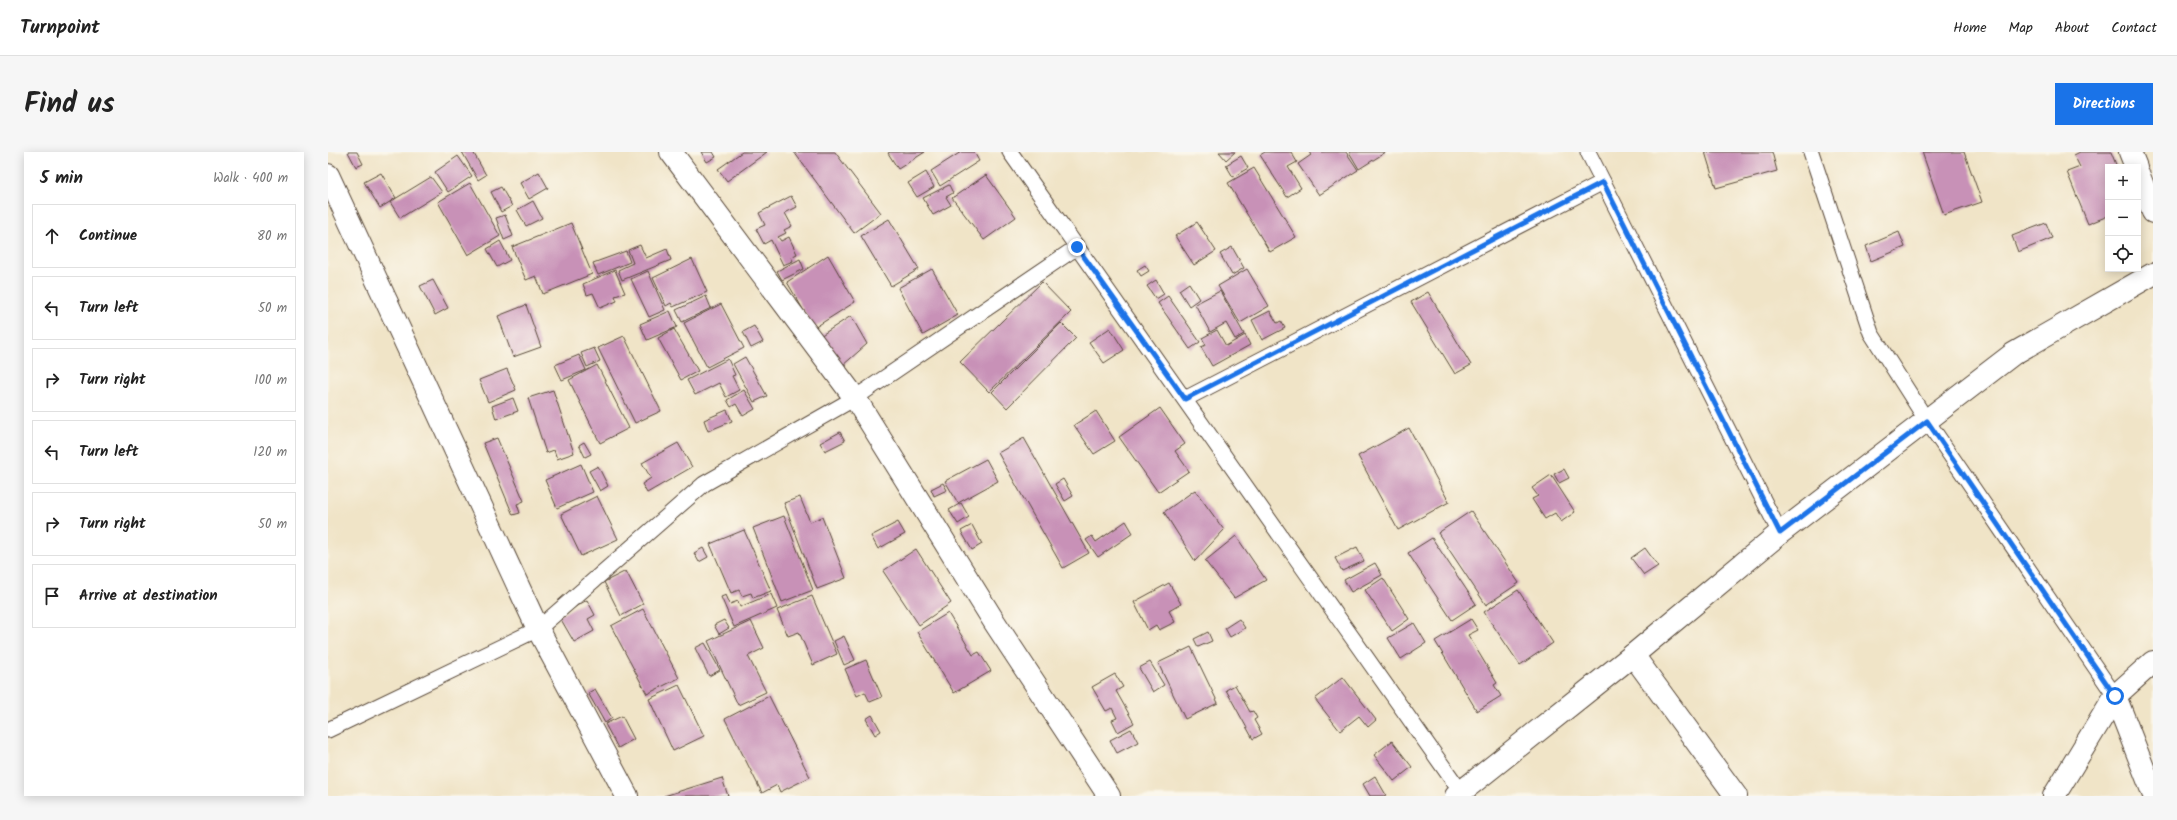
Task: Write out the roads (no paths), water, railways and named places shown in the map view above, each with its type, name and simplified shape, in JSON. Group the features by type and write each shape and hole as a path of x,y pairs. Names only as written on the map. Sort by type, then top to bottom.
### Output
{"street":[{"path":"671,152 855,398 995,623 1109,796"},
{"path":"2130,152 2135,164"},
{"path":"328,175 538,629 627,796"},
{"path":"2141,180 2153,212"},
{"path":"1458,794 1633,655 1780,533 2013,354 2153,274"},
{"path":"1633,655 1736,796"},
{"path":"2054,796 2115,696 2153,662"},
{"path":"2115,696 2153,793"}],"lane":[{"path":"1010,152 1185,399 1458,794"},
{"path":"1588,152 1780,533"},
{"path":"1811,152 1871,334 1927,421 2115,696"},
{"path":"1185,399 1603,182"},
{"path":"328,730 538,629 704,484 855,398 1077,247"}]}
